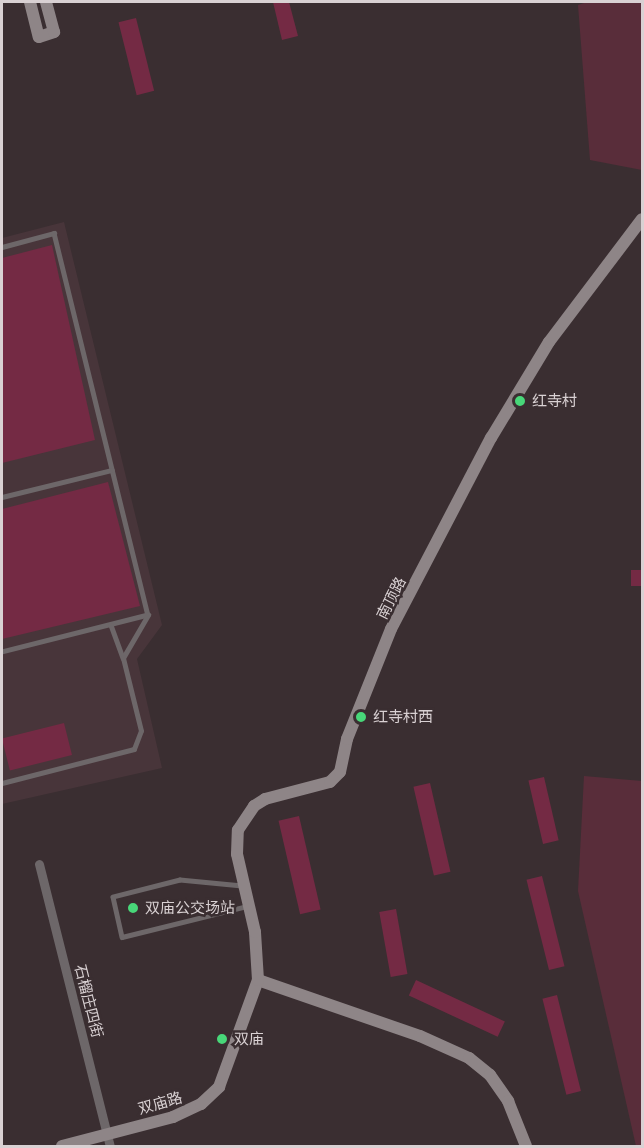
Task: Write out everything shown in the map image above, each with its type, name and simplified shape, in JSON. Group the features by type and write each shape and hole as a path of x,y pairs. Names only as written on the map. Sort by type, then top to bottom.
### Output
{"street":[{"path":"30,2 39,37 54,33 46,2"},
{"name":"南顶路","path":"258,980 256,941 236,840 244,818 265,799 330,782 340,772 347,739 391,629 491,438 554,335 642,219"},
{"name":"石榴庄四街","path":"39,864 110,1146"},
{"path":"258,980 420,1036 469,1058 490,1075 508,1101 526,1146"},
{"name":"双庙路","path":"62,1146 173,1117 208,1099 225,1073 258,980"}],"lane":[{"path":"2,246 54,233 148,615 123,658"},
{"path":"2,497 112,470"},
{"path":"2,652 148,615"},
{"path":"2,783 134,749 141,731 123,658 111,625"},
{"path":"245,886 180,880 113,897 122,937 249,905"}],"shaded area":[{"path":"587,2 642,2 642,170 590,160 578,5"},
{"path":"64,222 162,625 137,659 162,768 2,804 2,238"},
{"path":"584,776 642,781 642,1146 636,1146 578,891"}],"building":[{"path":"273,2 289,2 298,36 282,40"},
{"path":"136,18 154,91 137,95 119,22"},
{"path":"52,245 95,440 2,463 2,258"},
{"path":"108,482 140,606 2,639 2,509"},
{"path":"631,570 642,570 642,586 631,586"},
{"path":"64,723 72,755 10,771 2,738"},
{"path":"544,777 559,840 543,844 528,781"},
{"path":"430,783 450,872 434,875 413,787"},
{"path":"299,816 321,910 300,914 279,821"},
{"path":"542,876 564,966 549,970 526,880"},
{"path":"396,909 407,974 391,977 379,912"},
{"path":"416,980 505,1021 498,1037 409,995"},
{"path":"557,995 581,1091 566,1095 542,999"}],"place":[{"name":"红寺村","path":"520,401"},
{"name":"红寺村西","path":"361,717"},
{"name":"双庙公交场站","path":"133,908"},
{"name":"双庙","path":"222,1039"}]}
